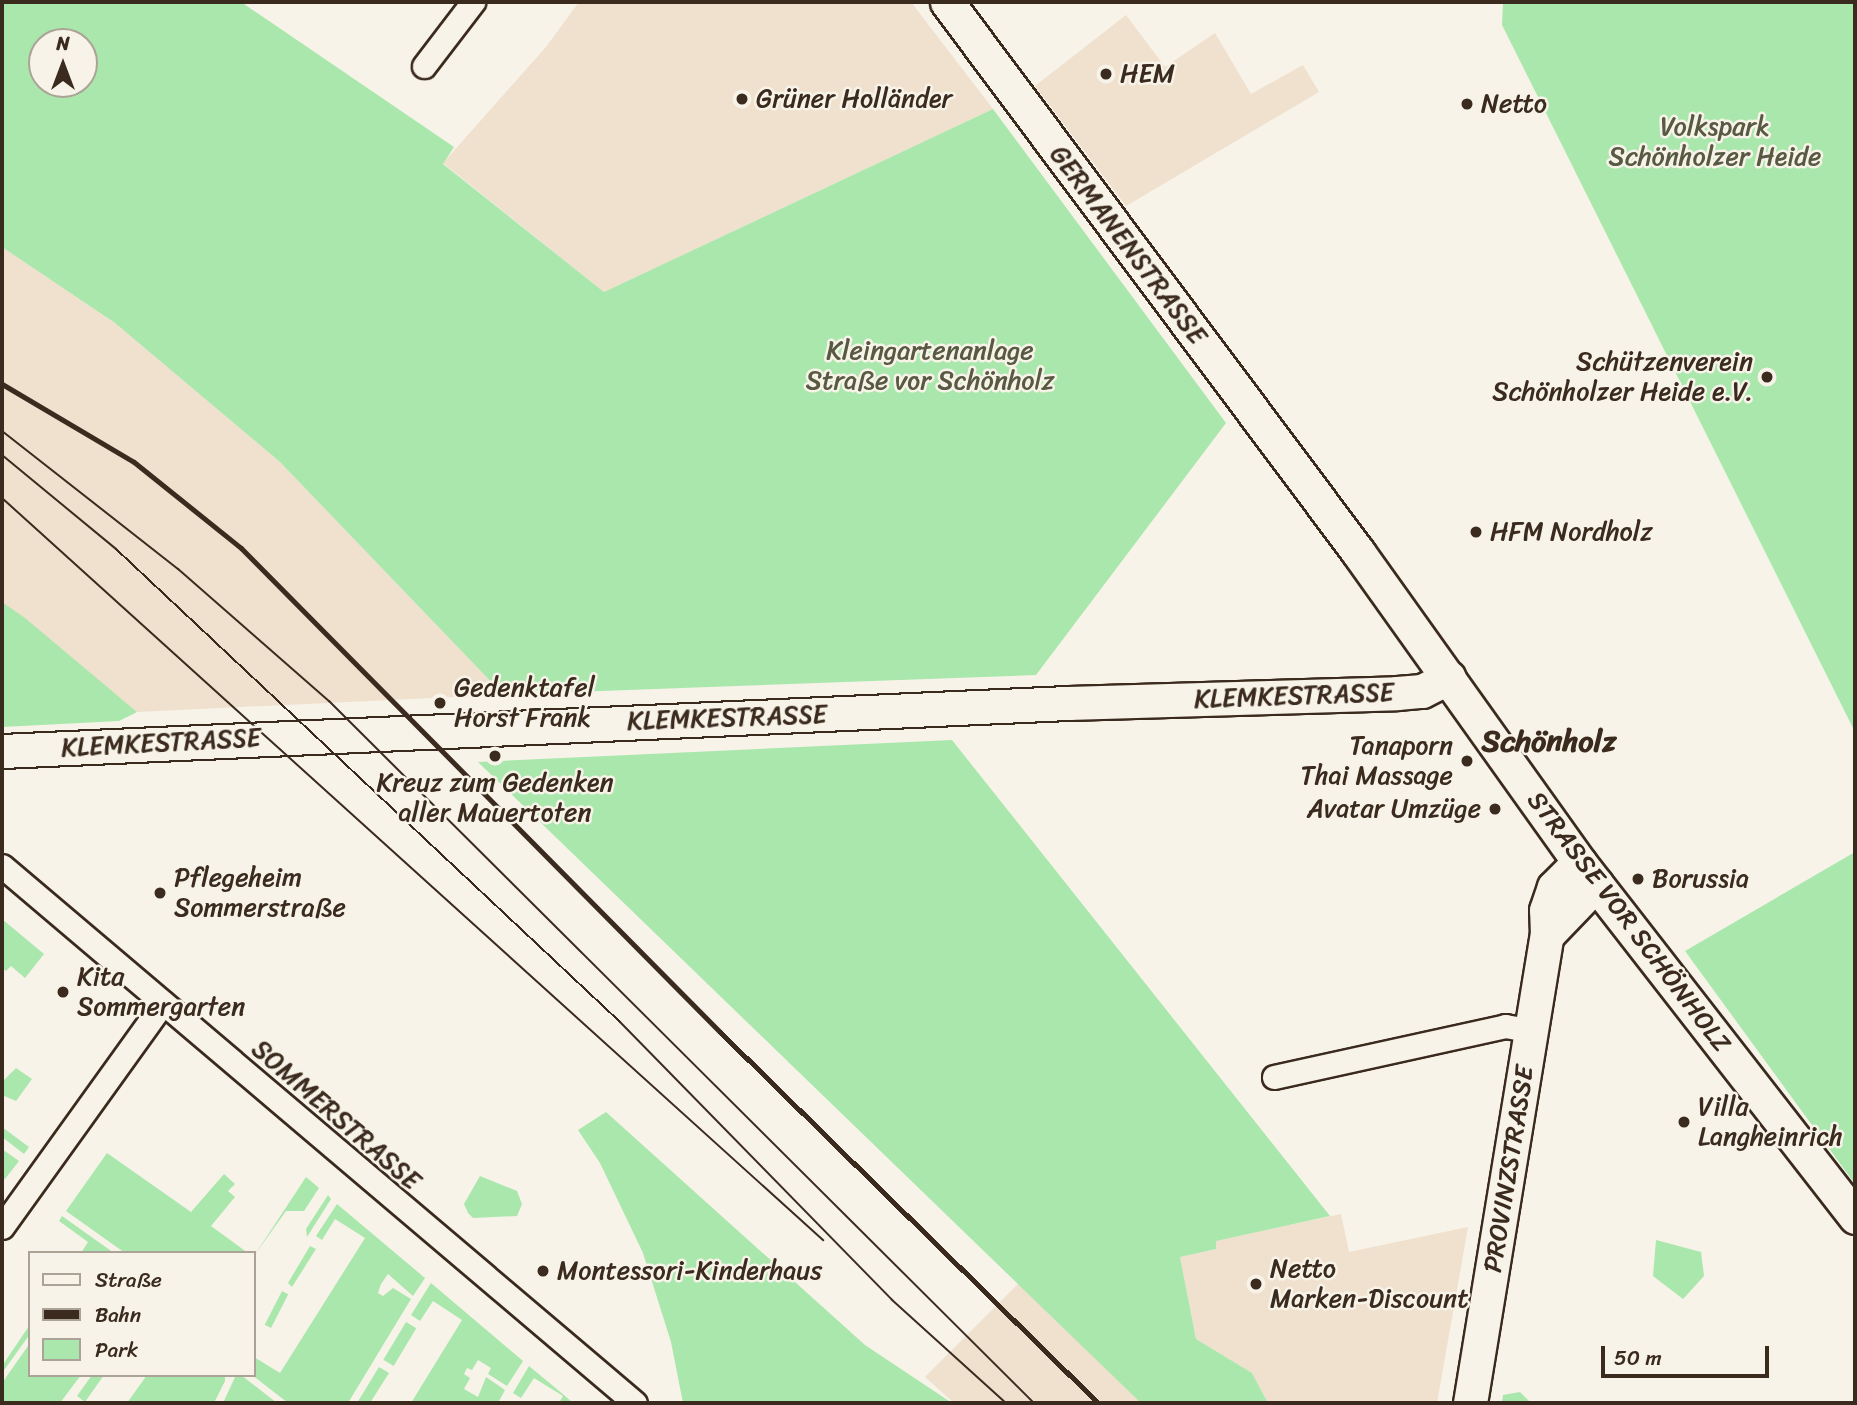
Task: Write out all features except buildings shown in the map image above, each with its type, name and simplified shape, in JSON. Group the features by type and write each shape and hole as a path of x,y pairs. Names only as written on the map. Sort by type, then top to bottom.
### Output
{"main road":[{"name":"GERMANENSTRASSE","path":"947,2 1310,488"},
{"name":"STRASSE VOR SCHÖNHOLZ","path":"1310,488 1588,873 1855,1217"},
{"name":"KLEMKESTRASSE","path":"2,751 1055,704 1397,693 1422,691 1449,677"},
{"name":"PROVINZSTRASSE","path":"1470,1403 1547,935 1546,910 1554,887 1588,873"}],"street":[{"path":"424,66 473,2"},
{"name":"SOMMERSTRASSE","path":"2,866 635,1403"},
{"path":"2,1227 163,1003"},
{"path":"1273,1077 1505,1026 1532,1031"}],"shaded area":[{"path":"579,2 911,2 993,109 604,292 443,163 546,47"},
{"path":"1126,15 1165,67 1215,33 1251,94 1303,65 1319,92 1126,206 1035,86"},
{"path":"2,247 115,323 279,461 498,689 495,695 137,712 2,602"},
{"path":"1341,1214 1349,1252 1468,1227 1437,1403 1268,1403 1252,1373 1196,1339 1180,1257 1216,1249 1215,1241"},
{"path":"1048,1254 1205,1403 954,1403 925,1377"}],"green space":[{"name":"Kleingartenanlage Straße vor Schönholz","path":"2,2 241,2 454,147 443,164 604,292 993,109 1226,423 1036,675 574,692 498,689 279,461 115,323 2,247"},
{"name":"Volkspark Schönholzer Heide","path":"1503,2 1855,2 1855,732 1502,25"},
{"path":"2,602 25,618 137,712 119,721 2,727"},
{"path":"952,740 1330,1216 1216,1241 1216,1249 1180,1257 1196,1339 1252,1373 1268,1403 1141,1403 478,762"},
{"path":"1855,852 1855,1184 1685,951"},
{"path":"2,919 44,954 25,978 11,966 6,971 2,968"},
{"path":"16,1068 32,1079 16,1101 2,1095 2,1082"},
{"path":"606,1112 865,1345 952,1403 683,1403 671,1342 643,1253 600,1163 578,1130"},
{"path":"2,1127 29,1147 24,1154 2,1137"},
{"path":"2,1149 19,1161 5,1179 2,1177"},
{"path":"107,1153 191,1212 224,1174 235,1184 228,1191 235,1197 211,1226 245,1251 122,1251 66,1211"},
{"path":"480,1176 517,1191 522,1204 517,1216 473,1218 468,1213 464,1204"},
{"path":"306,1177 319,1188 304,1211 286,1211 256,1253"},
{"path":"328,1195 331,1199 307,1237 306,1229"},
{"path":"337,1204 425,1278 413,1296 388,1274 381,1284 378,1293 383,1296 393,1288 411,1299 348,1403 288,1403 255,1377 256,1358 280,1373 365,1238 335,1219 322,1240 316,1236"},
{"path":"62,1216 111,1251 82,1251 88,1242 59,1221"},
{"path":"1656,1240 1701,1252 1704,1276 1683,1299 1653,1276"},
{"path":"310,1246 316,1249 292,1287 288,1283"},
{"path":"431,1283 523,1361 507,1386 488,1374 491,1368 478,1360 472,1370 467,1368 464,1374 470,1378 464,1389 478,1397 486,1377 505,1390 498,1403 411,1403 462,1320 433,1301 420,1321 411,1315"},
{"path":"282,1291 288,1294 271,1328 265,1325"},
{"path":"406,1322 416,1328 394,1366 383,1360"},
{"path":"28,1327 28,1337 2,1373 2,1366"},
{"path":"28,1346 28,1377 80,1377 60,1403 2,1403 2,1383"},
{"path":"529,1366 573,1403 559,1403 563,1396 534,1378 521,1398 513,1393"},
{"path":"379,1367 389,1373 370,1403 357,1403"},
{"path":"91,1377 103,1377 85,1402 77,1396"},
{"path":"146,1377 225,1377 214,1403 127,1403"},
{"path":"235,1377 244,1377 277,1403 223,1403"},
{"path":"1520,1392 1531,1403 1502,1403 1503,1395"}],"tram line":[{"path":"2,431 178,569 329,701 1034,1403"},
{"path":"2,455 116,549 620,1022 892,1300 1006,1403"},
{"path":"2,498 823,1240"}],"railway":[{"path":"2,384 134,462 241,548 720,1032 1098,1403"}],"place":[{"name":"HEM","path":"1106,74"},
{"name":"Grüner Holländer","path":"742,99"},
{"name":"Netto","path":"1467,104"},
{"name":"Schützenverein Schönholzer Heide e.V.","path":"1767,377"},
{"name":"HFM Nordholz","path":"1476,532"},
{"name":"Gedenktafel Horst Frank","path":"440,703"},
{"name":"Kreuz zum Gedenken aller Mauertoten","path":"495,756"},
{"name":"Tanaporn Thai Massage","path":"1467,761"},
{"name":"Avatar Umzüge","path":"1495,809"},
{"name":"Borussia","path":"1638,879"},
{"name":"Pflegeheim Sommerstraße","path":"160,893"},
{"name":"Kita Sommergarten","path":"63,992"},
{"name":"Villa Langheinrich","path":"1684,1122"},
{"name":"Montessori-Kinderhaus","path":"543,1271"},
{"name":"Netto Marken-Discount","path":"1256,1284"}],"district":[{"name":"Schönholz","path":"1549,741"}]}
